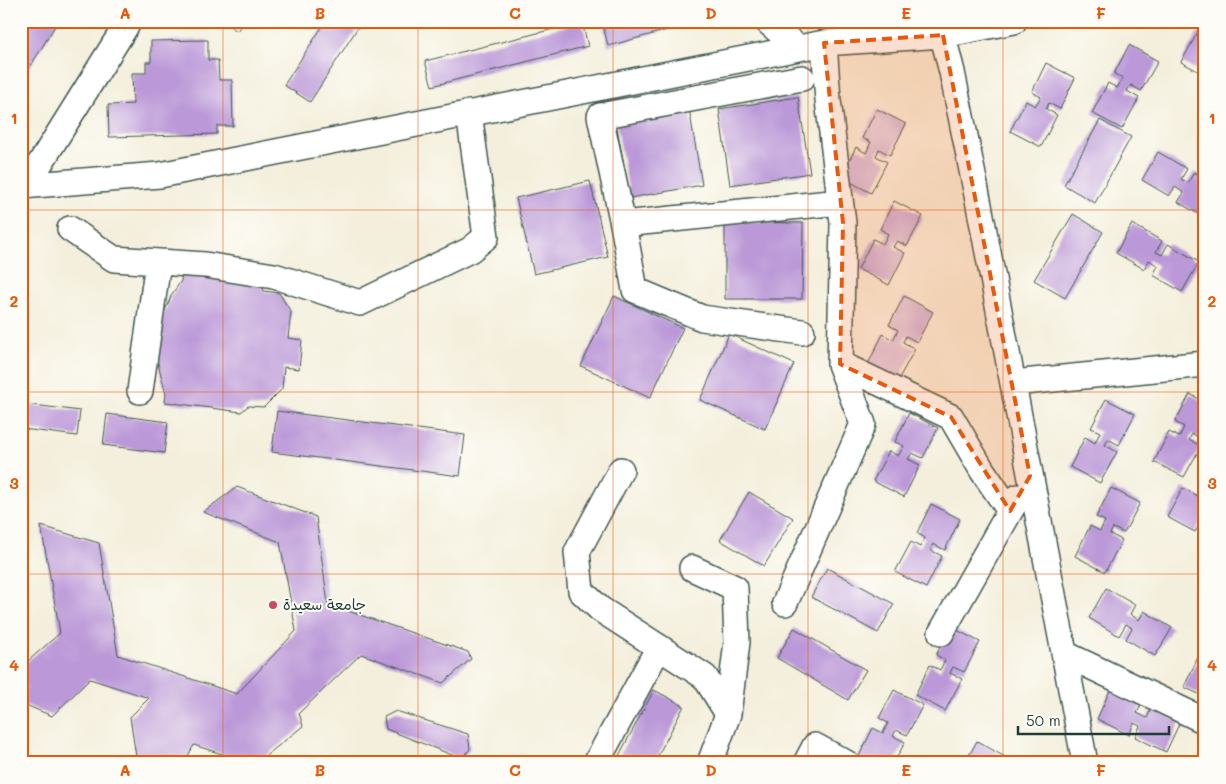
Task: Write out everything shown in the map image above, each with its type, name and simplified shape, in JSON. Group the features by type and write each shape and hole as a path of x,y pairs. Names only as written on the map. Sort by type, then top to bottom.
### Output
{"street":[{"path":"24,186 129,21"},
{"path":"768,21 798,48"},
{"path":"24,186 160,175 824,43 1014,21"},
{"path":"941,28 954,81 1085,763"},
{"path":"785,603 863,424 840,364 843,223 828,100 824,43"},
{"path":"802,78 600,116 624,224 635,290 702,318 802,332"},
{"path":"70,229 114,259 205,265 274,276 360,304 470,250 486,237 469,113"},
{"path":"624,224 840,202"},
{"path":"140,391 158,262"},
{"path":"840,364 951,417 982,470 1010,511"},
{"path":"1013,384 1205,364"},
{"path":"621,470 577,552 581,591 600,609 705,677 728,714"},
{"path":"941,633 1030,476"},
{"path":"692,568 735,588 737,642 728,714 710,763"},
{"path":"596,763 659,647"},
{"path":"1065,654 1205,721"},
{"path":"806,763 815,746 846,763"}],"highlighted area":[{"path":"943,35 1030,476 1010,511 951,417 840,364 843,223 824,43"}],"building":[{"path":"25,21 58,21 27,72 21,68 21,28"},
{"path":"222,21 244,21 237,31"},
{"path":"326,21 362,21 310,102 284,85"},
{"path":"602,21 697,21 697,22 608,46"},
{"path":"582,22 588,46 432,86 425,61"},
{"path":"1198,32 1205,36 1205,75 1181,62"},
{"path":"208,40 208,60 218,60 219,80 232,80 233,126 217,126 217,134 109,137 108,105 133,104 132,73 146,73 146,62 151,62 151,41"},
{"path":"1129,45 1158,61 1141,91 1131,85 1127,91 1139,98 1122,129 1092,113 1108,83 1117,88 1123,78 1114,74"},
{"path":"1046,63 1075,78 1060,109 1049,103 1046,109 1057,115 1041,147 1010,131 1026,101 1035,106 1041,97 1032,92"},
{"path":"798,97 810,173 730,185 719,109"},
{"path":"689,108 702,185 630,198 616,122"},
{"path":"877,109 906,124 890,155 879,149 876,156 887,162 871,193 841,177 856,147 866,153 871,142 862,138"},
{"path":"1100,120 1131,137 1095,203 1064,185"},
{"path":"1158,152 1187,169 1181,179 1188,183 1194,172 1205,178 1205,218 1178,202 1184,193 1175,187 1169,196 1142,180"},
{"path":"590,181 608,257 534,274 516,198"},
{"path":"894,201 923,216 907,246 897,241 893,247 905,253 889,285 858,269 873,239 883,244 888,234 880,229"},
{"path":"1073,214 1103,232 1065,298 1034,280"},
{"path":"725,222 803,223 802,299 725,299"},
{"path":"1132,224 1162,241 1156,252 1162,255 1168,244 1199,262 1182,292 1153,275 1158,266 1149,260 1144,269 1116,253"},
{"path":"182,273 260,281 264,291 279,293 291,312 288,338 302,340 299,369 284,367 282,389 264,407 248,406 241,412 165,402 166,394 156,356 163,315 172,294 181,281"},
{"path":"614,296 683,328 650,398 581,366"},
{"path":"904,296 933,312 917,342 906,336 903,342 915,349 898,380 868,364 883,334 893,340 898,330 889,325"},
{"path":"729,334 794,364 765,429 700,400"},
{"path":"1190,394 1205,402 1205,436 1203,439 1192,434 1189,440 1201,446 1184,477 1154,462 1169,432 1179,437 1184,427 1175,422"},
{"path":"1106,399 1135,414 1119,445 1108,439 1105,445 1117,452 1100,483 1070,467 1085,437 1095,443 1100,432 1091,428"},
{"path":"26,404 80,411 77,436 23,429"},
{"path":"277,411 465,435 460,476 272,452"},
{"path":"909,413 938,428 923,458 912,453 908,459 920,465 904,497 873,481 889,451 898,456 904,446 895,442"},
{"path":"107,414 168,422 164,453 103,445"},
{"path":"237,487 316,517 328,604 468,652 471,659 443,683 361,654 299,713 303,726 257,763 249,763 194,745 184,763 137,763 130,717 149,698 90,679 52,716 21,703 21,667 60,633 41,526 99,543 118,655 237,694 296,631 280,542 203,512"},
{"path":"1111,488 1140,503 1124,533 1113,528 1110,534 1122,540 1105,572 1075,556 1090,526 1100,531 1105,521 1096,517"},
{"path":"1183,488 1205,500 1205,526 1200,524 1195,532 1167,517"},
{"path":"749,492 793,518 764,566 720,540"},
{"path":"931,504 960,519 945,550 933,544 930,550 942,556 926,588 895,572 911,542 920,547 925,538 917,533"},
{"path":"827,568 894,604 878,633 811,597"},
{"path":"1106,588 1135,605 1130,614 1139,620 1144,611 1172,628 1155,656 1126,639 1132,628 1126,624 1119,636 1089,618"},
{"path":"951,627 980,642 964,672 953,667 950,673 962,679 945,711 915,695 930,665 940,670 945,660 936,655"},
{"path":"794,628 866,670 848,700 777,658"},
{"path":"1199,655 1205,658 1205,697 1184,687"},
{"path":"1111,688 1142,703 1137,713 1147,718 1151,709 1180,722 1166,752 1135,737 1140,726 1134,723 1129,735 1097,719"},
{"path":"654,690 684,706 654,763 615,763"},
{"path":"894,690 923,705 907,735 896,730 893,736 905,742 894,763 868,763 858,758 873,728 883,733 888,723 879,718"},
{"path":"396,711 468,734 470,749 462,759 386,729 384,717"},
{"path":"977,741 1005,757 1002,763 965,763"}],"place":[{"name":"جامعة سعيدة","path":"273,605"}]}
